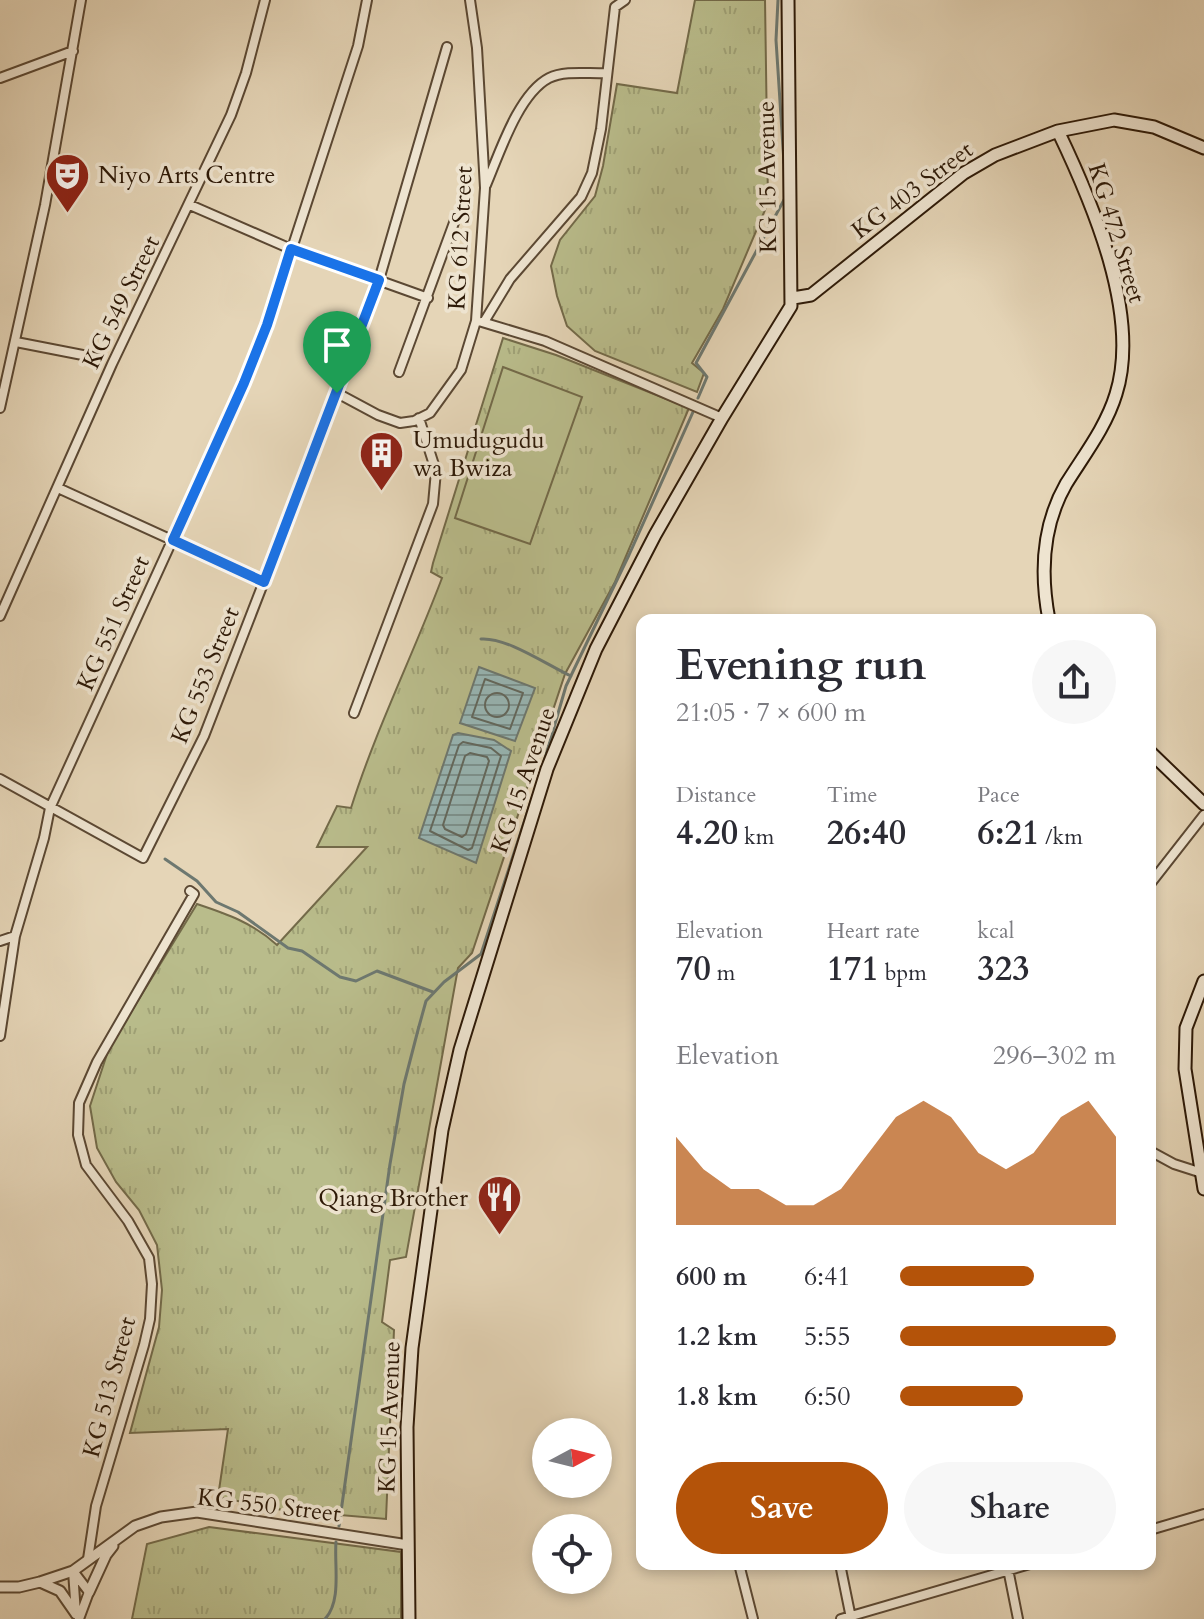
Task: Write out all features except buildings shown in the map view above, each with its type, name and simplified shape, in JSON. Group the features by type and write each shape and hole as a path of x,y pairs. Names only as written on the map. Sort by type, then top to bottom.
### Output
{"main road":[{"name":"KG 15 Avenue","path":"409,1619 407,1427 412,1348 442,1130 460,1050 547,769 579,687 636,572 722,418 782,325 793,298 788,206 788,0"},
{"name":"KG 403 Street","path":"793,298 811,295 979,163 1058,131 1124,120 1154,127 1204,148"},
{"name":"KG 472 Street","path":"1048,614 1044,566 1048,529 1065,487 1111,408 1121,374 1124,343 1109,263 1092,209 1058,131"},
{"path":"1156,758 1204,804"},
{"path":"1204,981 1186,1028 1185,1069 1204,1189"}],"street":[{"path":"0,408 45,205 81,0"},
{"name":"KG 549 Street","path":"0,616 112,364 231,115 246,73 265,0"},
{"name":"KG 551 Street","path":"0,1036 15,936 50,808 244,383 267,325 354,60 367,0"},
{"name":"KG 612 Street","path":"419,418 430,413 461,370 480,322 485,188 482,107 470,0"},
{"path":"625,0 615,7 601,129 587,187 510,279 480,322 558,347 722,418"},
{"name":"KG 553 Street","path":"50,808 143,858 204,736 337,393 348,356 379,280 447,47"},
{"path":"0,78 73,51"},
{"path":"485,188 510,129 536,89 558,75 606,73"},
{"path":"190,205 291,249 428,298"},
{"path":"399,372 455,220"},
{"path":"16,342 98,358"},
{"path":"337,393 400,423 419,418 436,471 433,504 354,713"},
{"path":"58,488 264,582"},
{"path":"0,779 50,808"},
{"path":"1156,876 1204,815"},
{"name":"KG 513 Street","path":"88,1559 96,1506 144,1345 150,1319 152,1284 149,1258 128,1221 86,1165 78,1135 79,1103 97,1062 194,894 190,891"},
{"path":"0,941 15,936"},
{"path":"1156,1154 1202,1173"},
{"name":"KG 550 Street","path":"0,1587 19,1587 73,1571 123,1533 161,1517 197,1512 408,1545"},
{"path":"1156,1528 1204,1514"},
{"path":"77,1617 106,1555 123,1533"},
{"path":"741,1570 753,1619"},
{"path":"841,1570 848,1618 998,1570"},
{"path":"1008,1570 1018,1619"},
{"path":"73,1571 89,1592"},
{"path":"73,1571 77,1617"},
{"path":"40,1582 60,1591 77,1617"}],"green space":[{"path":"695,0 765,0 768,203 723,309 692,363 704,373 697,392 595,351 567,326 551,266 560,240 595,196 617,84 677,93"},
{"path":"503,338 556,355 689,408 615,582 565,674 472,953 458,968 406,1257 390,1260 382,1322 394,1330 386,1519 282,1510 218,1497 228,1429 130,1433 159,1327 162,1290 157,1245 139,1210 116,1182 97,1148 90,1106 109,1048 197,904 249,925 277,945 367,847 317,847 337,806 351,808 442,578 431,572 433,563"},
{"path":"503,367 582,397 530,544 455,518"},
{"path":"209,1527 401,1552 401,1619 132,1619 147,1544"}],"water":[{"path":"479,667 535,688 515,741 460,723"},
{"path":"458,733 494,740 511,751 476,863 419,838 453,735"}],"waterway":[{"path":"778,0 776,40 784,163"},
{"path":"698,398 707,377 696,363 785,198"},
{"path":"543,765 566,686 693,412"},
{"path":"481,639 503,642 571,676"},
{"path":"339,1526 390,1164 404,1084 418,1030 426,1001 444,982 481,954 533,795"},
{"path":"165,859 197,881 216,902 238,912 288,948 302,951 340,977 356,981 377,971 433,992"},
{"path":"325,1619 334,1603 336,1542"}],"place":[{"name":"Niyo Arts Centre","path":"67,214"},
{"name":"Umudugudu wa Bwiza","path":"382,493"},
{"name":"Qiang Brother","path":"499,1237"}],"route":[{"path":"291,249 379,280 348,356 337,393 264,582 173,540 244,383 267,325 291,249"}]}
